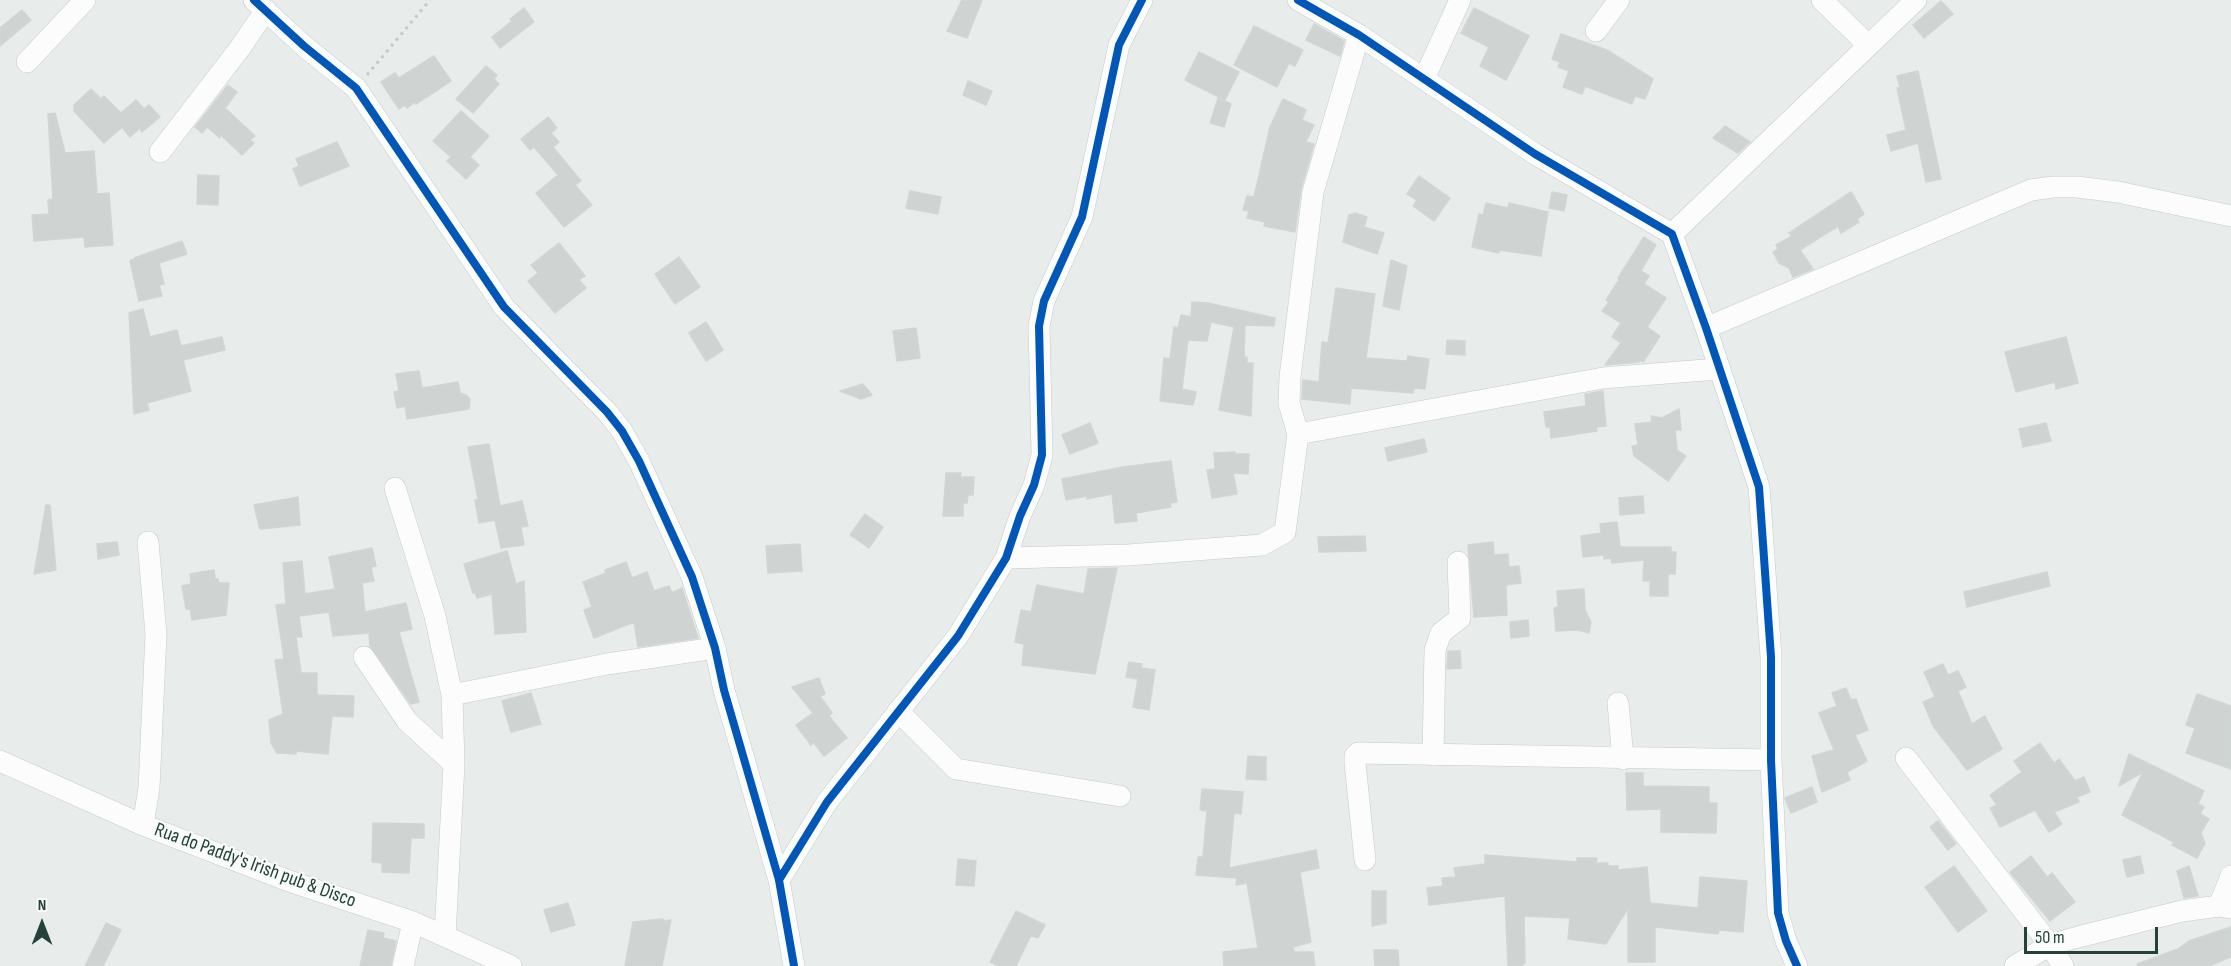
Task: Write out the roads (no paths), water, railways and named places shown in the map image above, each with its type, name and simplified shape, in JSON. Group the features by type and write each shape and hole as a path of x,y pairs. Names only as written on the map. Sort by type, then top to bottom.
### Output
{"street":[{"path":"27,62 85,0"},
{"path":"779,880 827,802 958,636 1006,558 1034,484 1042,455 1039,335 1044,301 1082,217 1119,45 1142,0"},
{"path":"1298,0 1359,35 1535,154 1672,234 1759,487 1771,657 1771,760 1778,913 1785,941 1797,966"},
{"path":"1424,79 1460,0"},
{"path":"1596,31 1619,0"},
{"path":"1822,0 1868,45"},
{"path":"1672,234 1916,0"},
{"path":"160,152 240,48 260,5 304,46 356,88 504,307 608,412 639,461 692,577 715,648 724,690 779,880 794,966"},
{"path":"1006,558 1128,555 1262,545 1285,532 1298,434 1289,403 1290,377 1313,192 1359,35"},
{"path":"1706,328 2031,190 2069,187 2118,192 2231,216"},
{"path":"1298,434 1603,378 1718,369"},
{"path":"395,488 435,616 452,695 454,764 445,936"},
{"path":"143,825 149,788 156,634 148,542"},
{"path":"1433,755 1435,650 1441,633 1460,618 1458,562"},
{"path":"452,695 607,664 715,648"},
{"path":"364,657 407,721 454,764"},
{"path":"1618,703 1623,759"},
{"path":"898,711 956,769 1120,796"},
{"path":"1365,860 1355,756 1358,753 1771,760"},
{"path":"1906,758 2050,945 2063,966"},
{"name":"Rua do Paddy's Irish pub & Disco","path":"0,761 143,825 289,881 413,922 511,966"},
{"path":"2015,966 2050,945 2182,911 2225,907 2231,876"},
{"path":"403,966 413,922"}]}
